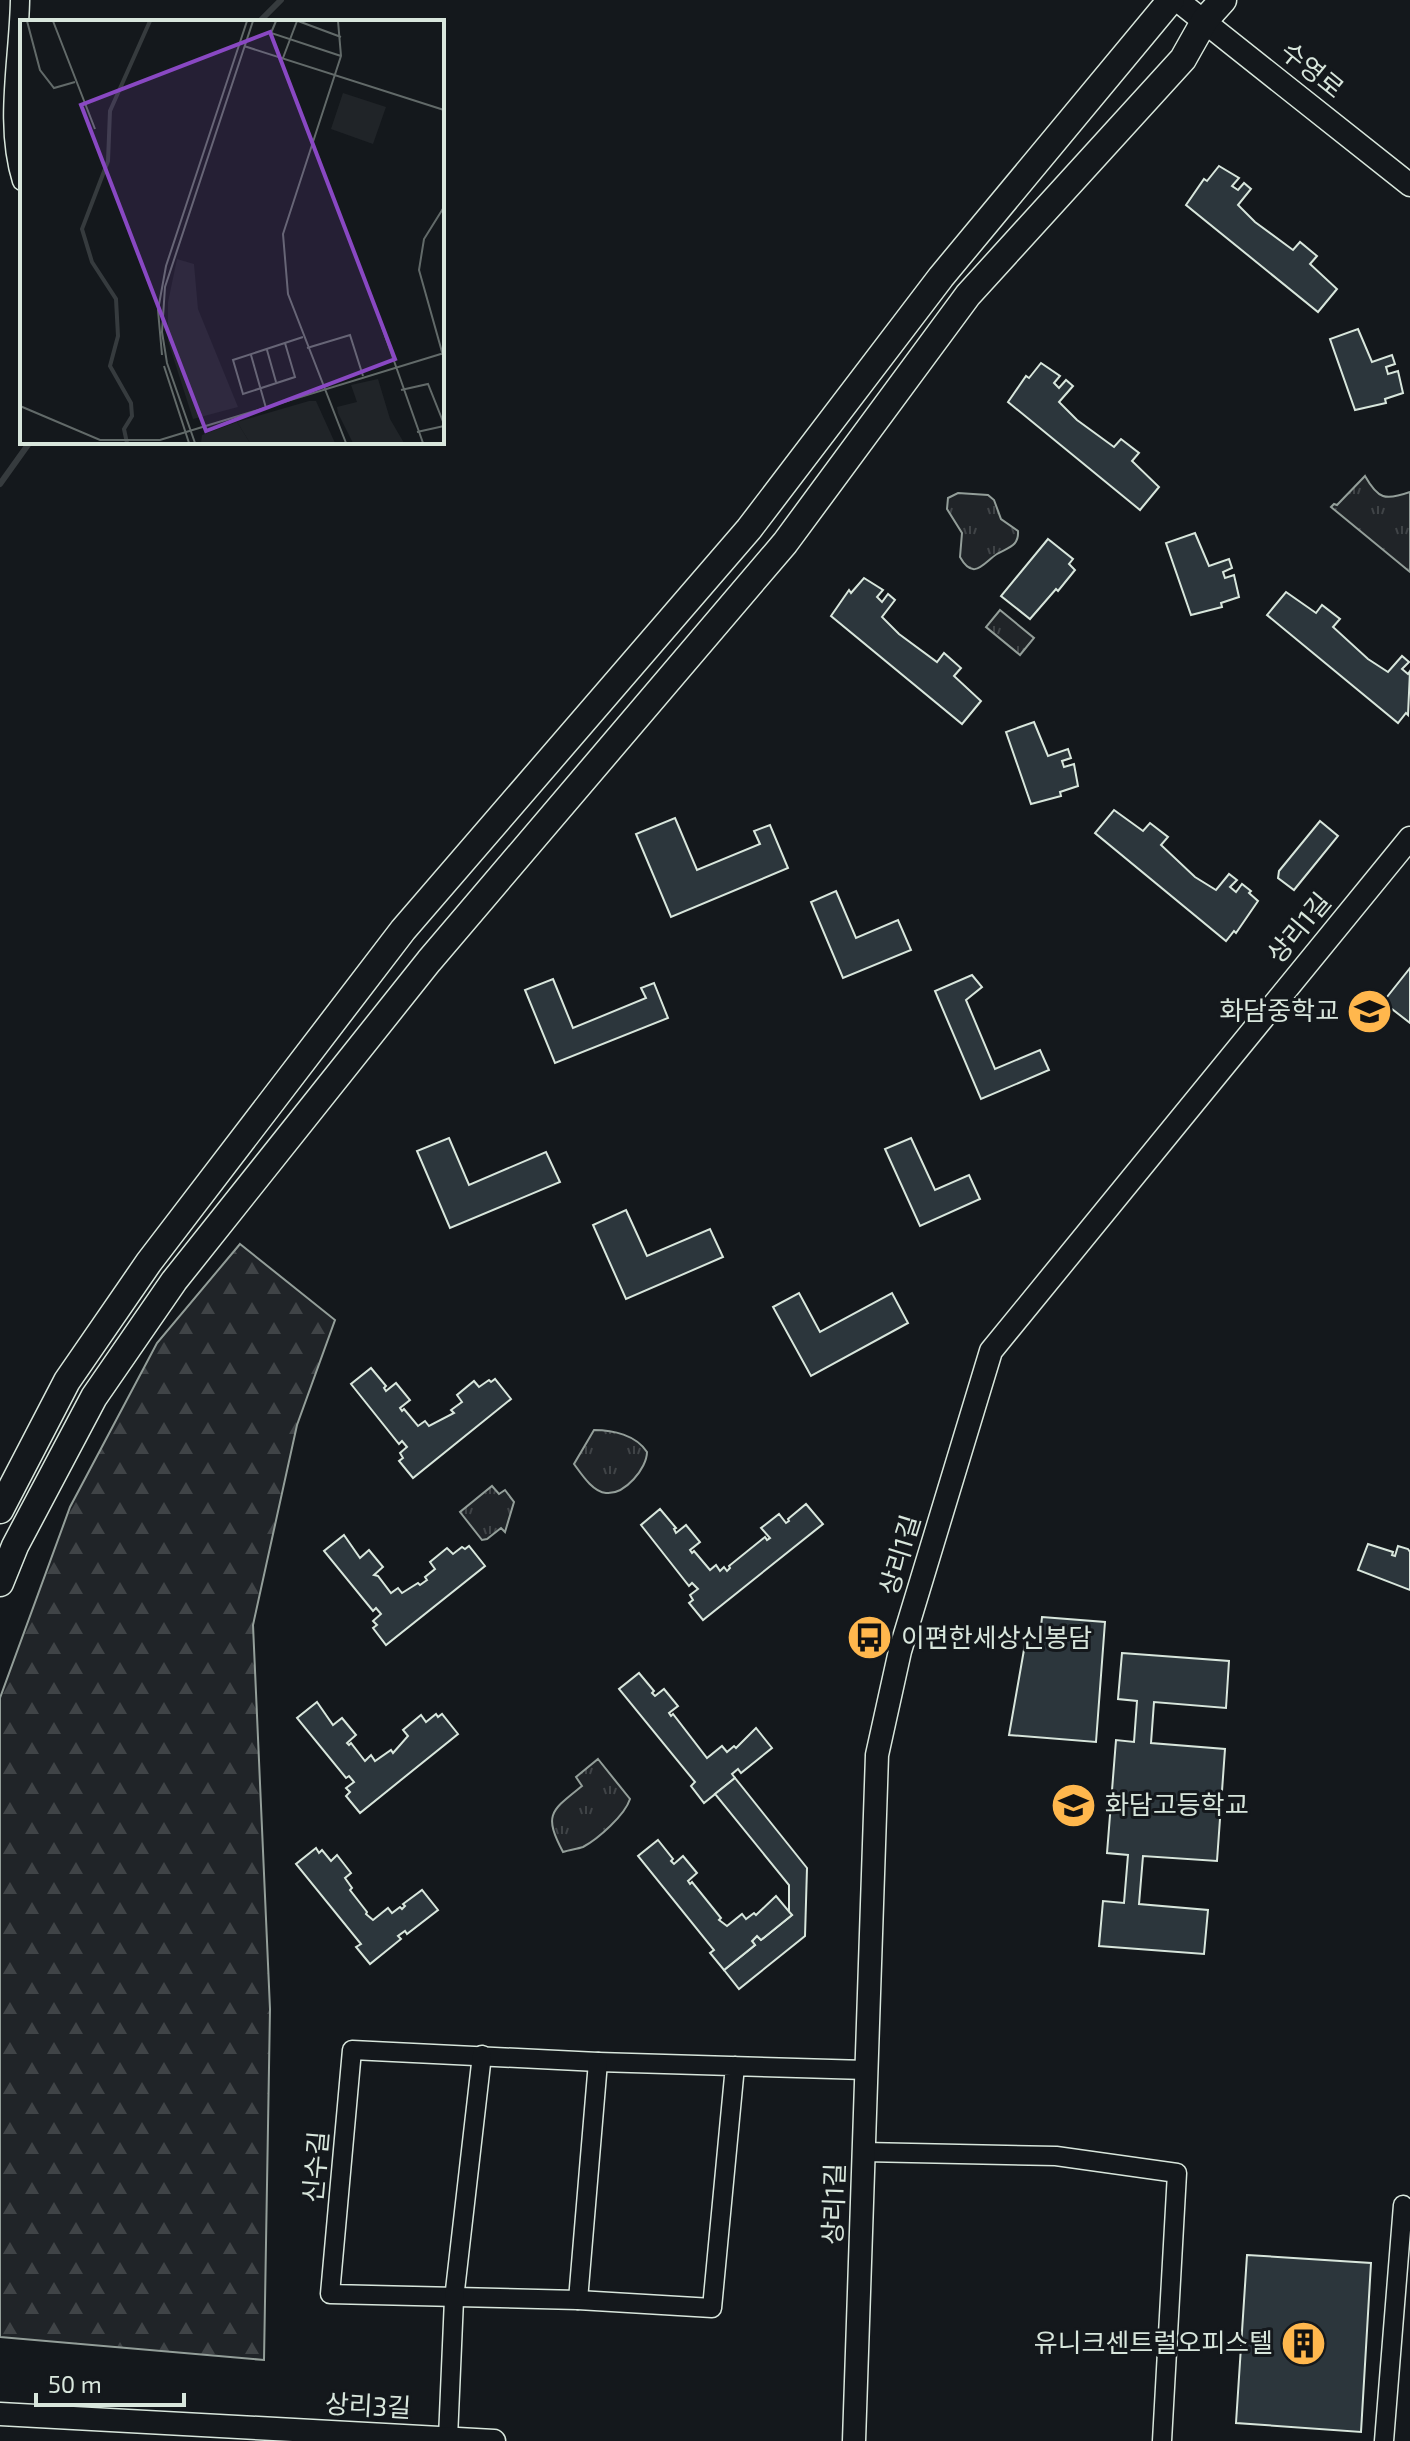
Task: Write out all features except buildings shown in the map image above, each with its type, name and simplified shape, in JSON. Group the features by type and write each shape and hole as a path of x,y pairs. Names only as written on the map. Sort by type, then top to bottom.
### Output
{"main road":[{"path":"0,1510 67,1381 149,1262 403,930 749,529 941,277 1171,0"},
{"path":"0,1583 15,1546 94,1397 174,1281 429,961 785,543 968,295 1183,59 1205,20 1223,0"}],"street":[{"path":"20,0 13,120 20,174"},
{"name":"수영로","path":"1177,0 1410,185"},
{"name":"상리1길","path":"854,2441 877,1755 900,1651 991,1351 1410,838"},
{"name":"신수길","path":"735,2066 712,2308 578,2300 330,2294 352,2050 598,2062 735,2066 866,2070"},
{"path":"448,2438 454,2299 482,2055"},
{"path":"578,2300 598,2062"},
{"path":"864,2152 1056,2156 1177,2173 1162,2441"},
{"path":"1384,2441 1403,2205"},
{"name":"상리3길","path":"0,2414 494,2441"}],"green space":[{"path":"1365,476 1383,496 1394,497 1410,492 1410,572 1331,507 1337,505"},
{"path":"958,493 988,495 994,500 1001,519 1018,531 1017,540 1012,546 979,568 970,568 960,557 962,533 947,509 948,498"},
{"path":"1000,610 1034,638 1020,655 986,627"},
{"path":"240,1244 335,1320 297,1425 253,1625 270,2009 264,2360 0,2337 0,1698 70,1507 157,1343"},
{"path":"594,1430 624,1435 637,1441 647,1452 634,1479 620,1490 606,1493 597,1490 574,1464"},
{"path":"492,1486 499,1494 505,1490 514,1502 505,1532 501,1528 482,1540 460,1512"},
{"path":"598,1759 630,1799 617,1819 596,1838 583,1847 563,1852 553,1829 553,1814 582,1786 576,1777"}],"waterway":[{"path":"261,20 281,0"},
{"path":"0,484 29,444"}],"place":[{"name":"화담중학교","path":"1370,1011"},
{"name":"이편한세상신봉담","path":"870,1638"},
{"name":"화담고등학교","path":"1074,1805"},
{"name":"유니크센트럴오피스텔","path":"1304,2343"}]}
